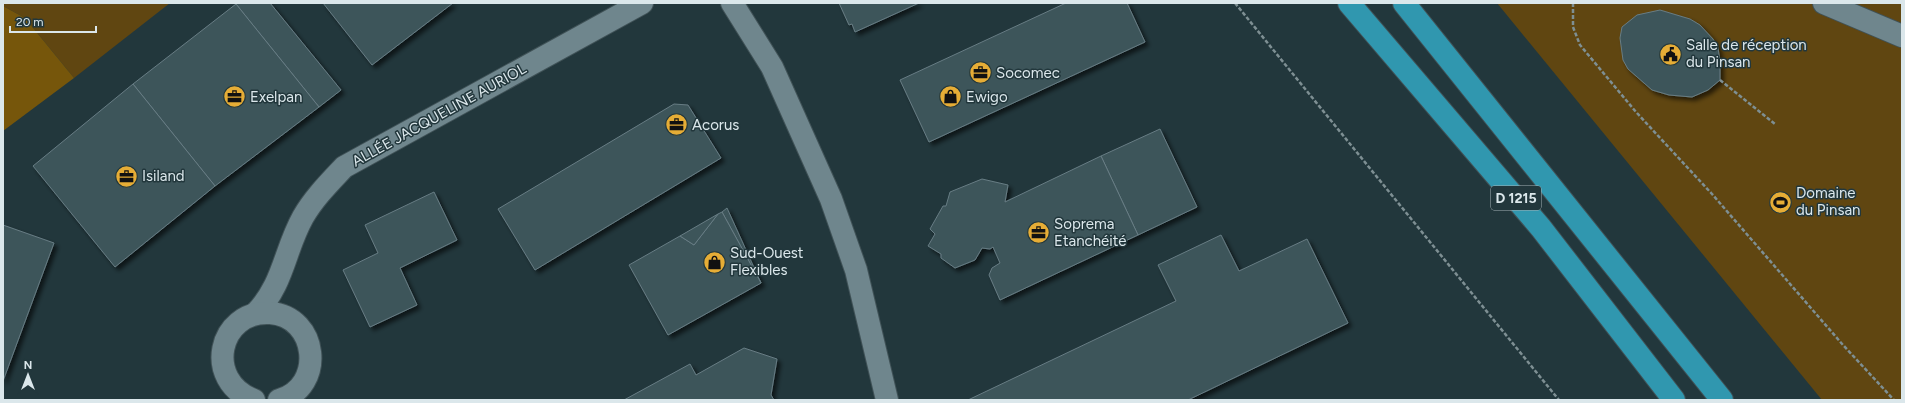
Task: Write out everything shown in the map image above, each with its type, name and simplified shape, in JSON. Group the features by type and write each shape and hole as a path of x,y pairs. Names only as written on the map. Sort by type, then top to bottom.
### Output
{"highway":[{"name":"D 1215","path":"1349,3 1541,228 1674,400"},
{"name":"D 1215","path":"1404,3 1722,400"}],"street":[{"name":"ALLÉE JACQUELINE AURIOL","path":"255,314 265,303 282,271 303,218 322,190 344,167 642,3"},
{"path":"732,3 772,67 832,199 856,270 887,400"},
{"path":"1824,3 1902,36"},
{"name":"ALLÉE JACQUELINE AURIOL","path":"282,271 281,305 286,317"},
{"path":"254,400 246,397 234,388 226,376 222,360 224,345 230,331 241,321 255,314 271,313 286,317 298,325 307,337 311,350 311,364 307,378 298,389 287,398 279,400"}],"path":[{"path":"1235,3 1559,400"},
{"path":"1572,3 1572,27 1580,45 1636,112 1712,194 1843,345 1894,400"},
{"path":"1720,80 1775,124"}],"shaded area":[{"path":"3,3 170,3 74,78 25,18 3,6"},
{"name":"Domaine du Pinsan","path":"1497,3 1902,3 1902,400 1822,400"},
{"path":"3,6 25,18 74,78 3,131"}],"building":[{"path":"270,3 341,90 319,107 236,4"},
{"path":"323,3 453,3 372,65"},
{"path":"839,3 919,3 855,32 852,24 849,25"},
{"path":"1066,3 1127,3 1145,42 929,142 900,80"},
{"path":"236,4 319,107 215,186 133,84"},
{"name":"Salle de réception du Pinsan","path":"1660,10 1690,19 1700,25 1713,39 1718,48 1720,80 1708,90 1692,97 1669,95 1652,90 1628,69 1623,60 1620,38 1622,27 1637,15"},
{"path":"133,84 215,186 115,267 33,166"},
{"path":"674,104 688,105 721,158 535,270 498,209"},
{"path":"1160,129 1197,207 1138,235 1101,156"},
{"path":"1101,156 1138,235 1000,300 989,275 992,268 1000,263 993,247 990,249 982,248 975,260 955,268 941,258 941,254 928,246 935,234 930,229 943,206 946,206 950,192 982,179 1008,185 1005,202"},
{"path":"434,192 457,240 400,268 417,305 370,327 343,270 378,253 365,225"},
{"path":"727,208 761,283 722,212"},
{"path":"722,212 761,283 668,335 629,265 680,236 694,245 718,214"},
{"path":"718,214 694,245 680,236"},
{"path":"3,225 54,243 3,381"},
{"path":"1221,235 1239,271 1307,239 1348,323 1188,400 968,400 1176,301 1158,265"},
{"path":"744,348 777,359 771,395 774,400 624,400 690,364 696,375"}],"place":[{"name":"Salle de réception du Pinsan","path":"1671,54"},
{"name":"Socomec","path":"981,73"},
{"name":"Exelpan","path":"235,97"},
{"name":"Ewigo","path":"951,97"},
{"name":"Acorus","path":"677,125"},
{"name":"Isiland","path":"127,176"},
{"name":"Domaine du Pinsan","path":"1781,202"},
{"name":"Soprema Etanchéité","path":"1038,233"},
{"name":"Sud-Ouest Flexibles","path":"715,262"}]}
